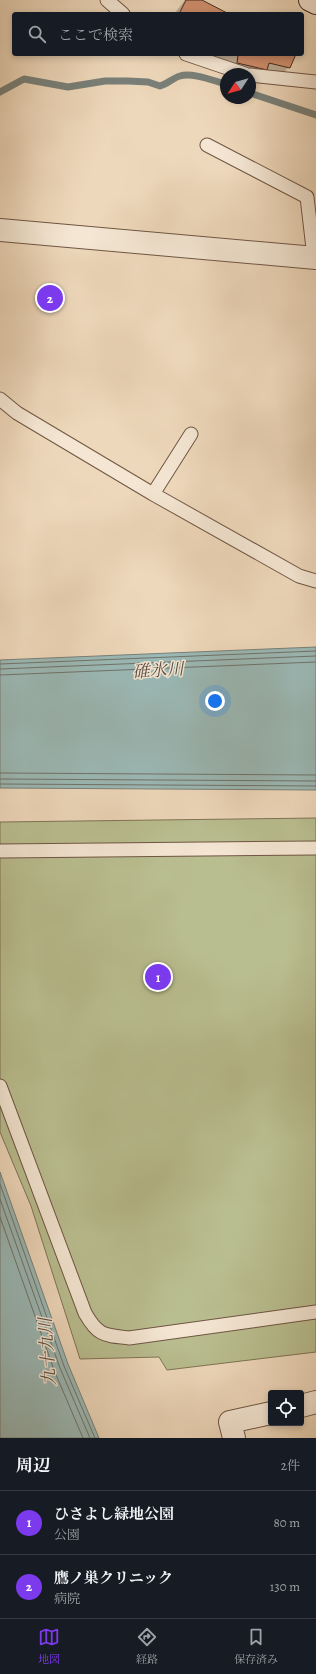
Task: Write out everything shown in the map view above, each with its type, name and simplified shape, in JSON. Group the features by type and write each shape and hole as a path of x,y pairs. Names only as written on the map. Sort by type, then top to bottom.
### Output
{"street":[{"path":"310,0 316,3"},
{"path":"0,230 315,258"},
{"path":"304,1405 316,1402"},
{"path":"234,1438 230,1422 268,1414"}],"lane":[{"path":"107,0 121,12"},
{"path":"192,56 227,68"},
{"path":"256,76 316,82"},
{"path":"207,145 306,197 315,258"},
{"path":"0,399 17,414 153,494 299,576 316,581"},
{"path":"153,494 191,434"},
{"path":"0,851 316,848"},
{"path":"0,1086 85,1313 94,1328 107,1336 129,1338 316,1312"}],"green space":[{"path":"316,818 316,1352 167,1370 159,1357 80,1359 31,1206 0,1132 0,822"}],"water":[{"name":"碓氷川","path":"316,647 316,790 0,788 0,660"},
{"name":"九十九川","path":"0,1172 68,1364 99,1438 0,1438"}],"building":[{"path":"186,0 202,0 225,12 180,12"},
{"path":"238,56 295,56 290,68 269,63 267,70 237,63"}],"waterway":[{"path":"0,92 24,79 68,87 105,81 148,82 160,86 175,78 185,75 203,77 220,82"},
{"path":"256,95 316,115"}],"place":[{"name":"鷹ノ巣クリニック","path":"50,298"},
{"name":"ひさよし緑地公園","path":"158,977"}]}
